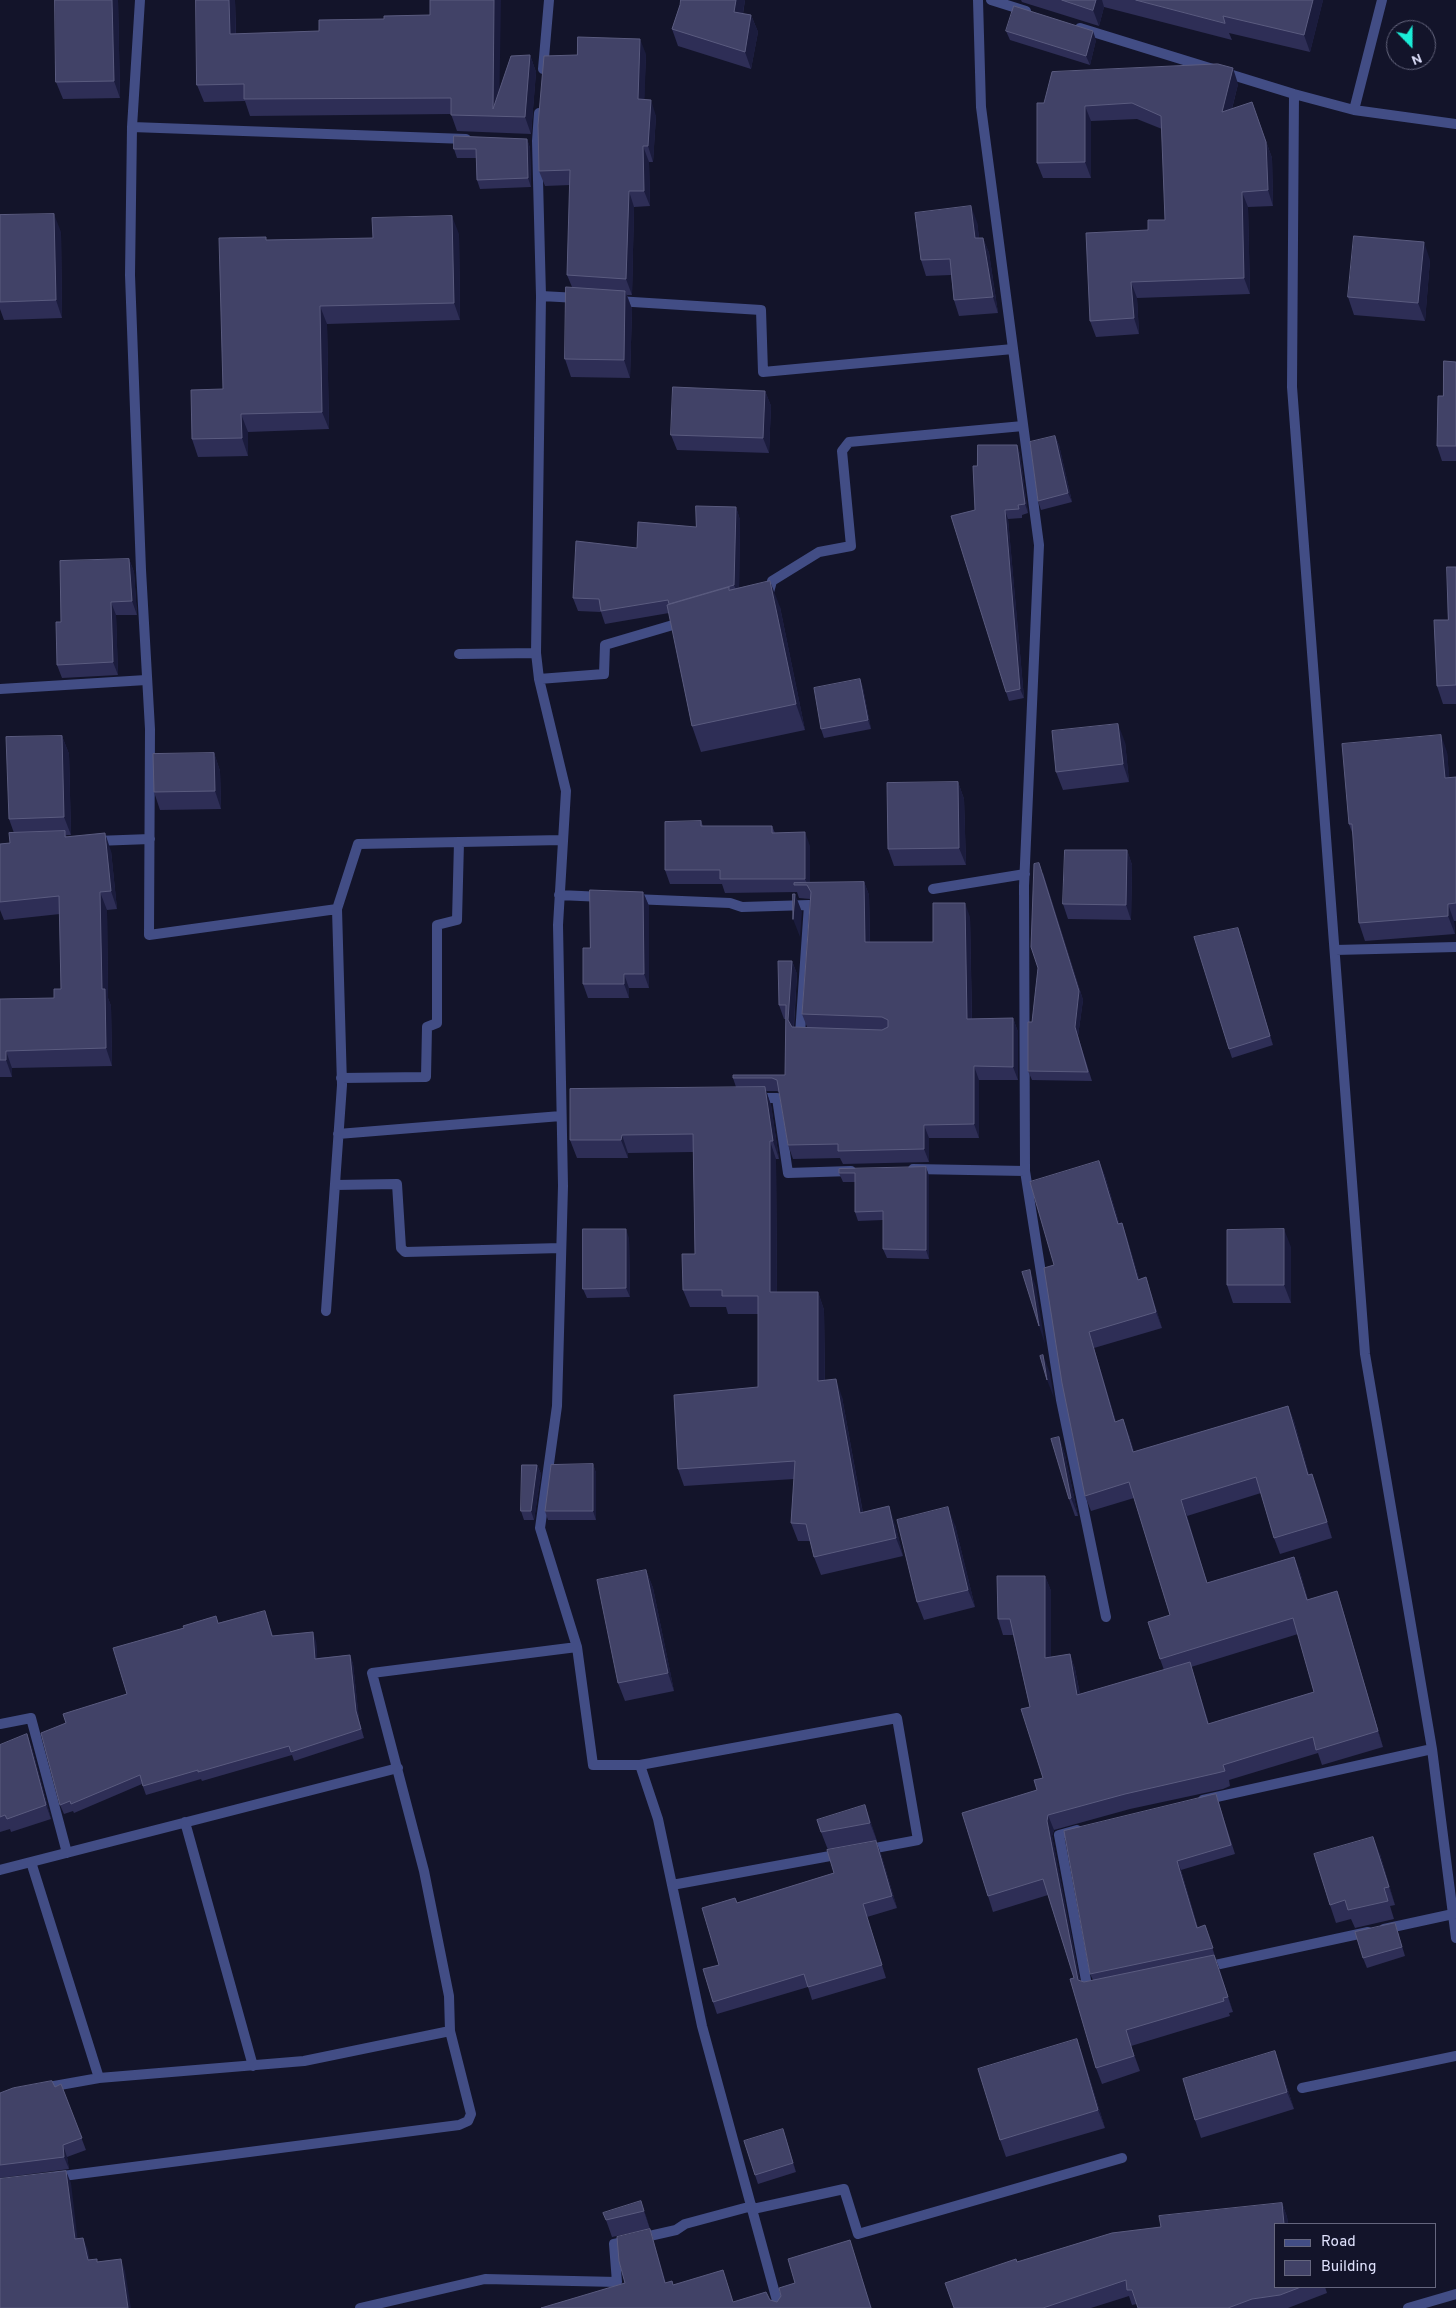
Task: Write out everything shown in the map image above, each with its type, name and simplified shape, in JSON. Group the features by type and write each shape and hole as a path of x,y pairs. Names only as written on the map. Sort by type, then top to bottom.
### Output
{"street":[{"path":"140,0 132,127 130,275 146,680 150,729 149,935 337,909"},
{"path":"543,75 549,0"},
{"path":"978,0 981,107 1039,545 1025,874 1025,1171 1061,1400 1106,1617"},
{"path":"991,0 1038,14"},
{"path":"1354,110 1382,0"},
{"path":"1066,23 1294,94 1354,110 1456,124"},
{"path":"1294,94 1292,387 1365,1354 1432,1749 1456,1938"},
{"path":"540,104 532,141 542,296 536,653 539,680 566,791 559,895 565,1100 561,1116 563,1186 556,1406 540,1528 578,1647 593,1765 640,1765 897,1718 918,1840 672,1885"},
{"path":"132,127 481,139"},
{"path":"542,296 589,299"},
{"path":"608,300 761,310 763,372 1013,349"},
{"path":"761,599 770,596 772,581 819,552 851,546 842,451 849,442 1023,426"},
{"path":"539,680 604,674 605,645 696,618"},
{"path":"459,654 536,653"},
{"path":"0,689 146,680"},
{"path":"84,841 150,839"},
{"path":"326,1311 341,1078 337,909 358,844 562,840"},
{"path":"341,1078 426,1077 427,1027 436,1023 437,925 458,920 459,842"},
{"path":"933,889 1025,874"},
{"path":"559,895 730,903 742,907 809,905 800,1034 820,1035"},
{"path":"1335,950 1456,948"},
{"path":"748,1098 777,1098 788,1173 863,1170"},
{"path":"338,1134 561,1116"},
{"path":"900,1169 1025,1171"},
{"path":"335,1185 397,1184 401,1248 405,1252 561,1248"},
{"path":"48,2178 459,2125 468,2120 470,2114 450,2031 449,1996 424,1871 372,1673 578,1647"},
{"path":"0,1724 30,1718 67,1852"},
{"path":"1190,1803 1432,1749"},
{"path":"640,1765 658,1819 702,2026 779,2308"},
{"path":"0,1870 398,1768"},
{"path":"185,1822 254,2066"},
{"path":"1087,1828 1060,1835 1088,1991 1098,1989"},
{"path":"31,1862 99,2078"},
{"path":"1194,1969 1453,1914"},
{"path":"36,2089 99,2078 304,2061 450,2031"},
{"path":"1302,2088 1456,2056"},
{"path":"360,2308 486,2279 618,2282 614,2244 676,2230 685,2224 752,2207 844,2189 858,2234 1122,2158"},
{"path":"1408,2308 1456,2294"}],"building":[{"path":"55,0 112,0 114,81 56,82"},
{"path":"196,0 229,0 230,34 319,31 319,20 384,19 384,16 430,15 430,0 494,0 493,109 511,56 530,55 525,117 451,115 451,98 244,99 244,84 197,85"},
{"path":"681,0 736,0 734,12 751,15 745,52 672,29"},
{"path":"1062,0 1096,0 1093,10"},
{"path":"1136,0 1313,0 1304,35 1223,16 1225,23"},
{"path":"1014,6 1093,31 1086,56 1006,31"},
{"path":"578,37 640,39 638,99 651,100 648,146 643,146 644,191 629,191 626,279 567,275 570,170 539,171 538,125 544,56 577,55"},
{"path":"1218,64 1233,68 1222,112 1252,102 1266,142 1268,190 1242,192 1244,278 1131,282 1134,318 1090,321 1086,233 1148,230 1148,220 1165,220 1161,116 1132,103 1085,106 1085,162 1037,163 1037,103 1044,103 1052,72"},
{"path":"454,136 527,139 528,178 477,180 476,149 454,149"},
{"path":"971,206 975,238 983,238 993,297 954,300 950,259 921,260 915,213"},
{"path":"54,214 56,300 0,302 0,215"},
{"path":"452,216 454,303 320,306 322,412 241,414 242,438 192,439 191,390 223,389 219,238 266,237 266,240 373,238 372,218"},
{"path":"1354,236 1424,242 1418,303 1348,297"},
{"path":"566,287 625,291 624,360 565,359"},
{"path":"1444,361 1456,362 1456,446 1437,446 1438,396 1443,396"},
{"path":"673,387 765,391 763,438 671,435"},
{"path":"1055,436 1068,493 1038,501 1030,442"},
{"path":"978,445 1017,445 1025,504 1018,505 1019,509 1005,510 1020,689 1006,692 951,516 975,510 973,466 977,466"},
{"path":"696,506 736,507 734,585 669,604 668,600 601,611 599,599 573,598 576,541 637,548 638,522 696,527"},
{"path":"129,559 132,601 111,602 113,662 57,665 56,622 61,622 60,561"},
{"path":"1447,567 1456,567 1456,685 1437,686 1434,620 1448,620"},
{"path":"770,581 796,704 692,726 667,605 729,587 729,590"},
{"path":"860,679 868,720 821,729 814,688"},
{"path":"1118,724 1123,764 1056,772 1052,731"},
{"path":"1441,735 1445,778 1456,777 1456,903 1448,904 1448,916 1359,923 1352,824 1349,824 1342,744"},
{"path":"62,736 64,817 9,819 6,737"},
{"path":"214,753 215,791 154,792 153,754"},
{"path":"958,782 959,848 888,849 887,783"},
{"path":"701,821 701,826 772,826 772,833 805,832 805,879 720,879 720,870 665,870 665,822"},
{"path":"65,831 65,837 105,833 111,891 100,892 102,989 105,989 106,1048 6,1051 6,1060 0,1060 0,999 54,998 54,989 61,989 59,896 0,902 0,844 10,843 9,833"},
{"path":"1065,850 1127,850 1126,905 1063,904"},
{"path":"1039,863 1079,991 1075,1027 1088,1072 1028,1071 1028,1022 1032,1022 1038,968 1031,947 1034,864"},
{"path":"864,882 865,942 933,942 933,903 965,903 967,1019 1013,1018 1013,1067 974,1066 974,1124 924,1125 924,1149 838,1151 838,1144 788,1145 777,1080 772,1078 733,1078 733,1075 785,1075 786,1005 779,1005 778,961 792,961 788,1020 792,1027 882,1030 888,1027 888,1020 882,1017 802,1014 811,892 807,885 794,885 794,883"},
{"path":"590,890 643,892 644,974 624,974 624,984 583,984 583,948 590,948"},
{"path":"793,894 795,894 793,919"},
{"path":"1238,928 1270,1036 1229,1049 1194,937"},
{"path":"765,1087 773,1141 770,1141 770,1292 818,1292 818,1381 836,1379 860,1513 889,1506 896,1538 814,1557 806,1524 791,1523 795,1461 678,1469 674,1395 758,1387 758,1296 722,1296 722,1290 683,1290 682,1254 695,1254 693,1134 622,1135 621,1140 570,1140 570,1089"},
{"path":"1099,1161 1118,1224 1122,1223 1138,1280 1146,1277 1156,1312 1089,1332 1115,1422 1123,1419 1133,1452 1288,1406 1308,1475 1312,1474 1327,1522 1274,1538 1256,1477 1181,1500 1207,1583 1294,1557 1307,1600 1337,1591 1378,1731 1316,1750 1313,1737 1223,1765 1225,1771 1125,1794 1048,1815 1047,1821 1078,1980 1084,1982 1214,1955 1228,1997 1223,1998 1224,2001 1126,2030 1134,2056 1096,2068 1070,1979 1074,1978 1043,1879 988,1896 962,1813 1037,1790 1034,1780 1043,1778 1021,1709 1030,1707 1010,1619 998,1619 997,1576 1045,1576 1045,1658 1070,1654 1077,1695 1190,1662 1208,1724 1314,1692 1293,1618 1160,1659 1148,1622 1170,1615 1129,1482 1085,1496 1062,1383 1044,1268 1054,1265 1030,1182"},
{"path":"926,1167 926,1250 883,1249 883,1211 855,1212 855,1173 839,1173 839,1169"},
{"path":"583,1229 626,1229 626,1288 583,1289"},
{"path":"1284,1229 1284,1285 1227,1285 1227,1230"},
{"path":"1030,1270 1039,1326 1022,1272"},
{"path":"1043,1355 1047,1380 1040,1356"},
{"path":"1059,1437 1071,1498 1069,1499 1051,1439"},
{"path":"593,1464 593,1511 545,1511 551,1465"},
{"path":"522,1465 537,1465 531,1511 521,1511"},
{"path":"948,1507 968,1590 917,1602 897,1520"},
{"path":"646,1570 668,1673 618,1683 597,1580"},
{"path":"265,1611 272,1636 313,1632 315,1659 350,1655 356,1711 361,1729 291,1752 289,1746 143,1786 140,1775 71,1804 70,1801 60,1805 41,1733 66,1723 63,1714 127,1694 113,1648 184,1628 183,1626 216,1616 218,1623"},
{"path":"27,1734 46,1805 7,1819 5,1815 0,1817 0,1745"},
{"path":"1216,1794 1231,1845 1177,1861 1197,1928 1205,1925 1213,1948 1090,1974 1064,1831"},
{"path":"865,1805 870,1823 821,1832 817,1820"},
{"path":"1373,1837 1389,1887 1384,1888 1388,1901 1348,1910 1345,1900 1330,1905 1314,1854"},
{"path":"876,1841 892,1896 863,1904 882,1965 808,1987 804,1974 713,2002 703,1969 719,1965 702,1908 735,1898 737,1903 834,1873 827,1850"},
{"path":"1395,1923 1402,1947 1363,1958 1355,1932"},
{"path":"1077,2039 1098,2110 1000,2140 978,2069"},
{"path":"1275,2051 1287,2092 1195,2120 1183,2079"},
{"path":"52,2081 55,2087 61,2084 82,2138 63,2145 64,2157 0,2165 0,2093 13,2088"},
{"path":"783,2129 793,2163 755,2175 744,2141"},
{"path":"66,2171 75,2239 83,2238 88,2260 97,2259 97,2262 121,2259 128,2308 0,2308 0,2179"},
{"path":"641,2201 644,2211 606,2220 603,2213"},
{"path":"1282,2203 1284,2223 1274,2223 1274,2288 1298,2288 1280,2295 1252,2299 1228,2308 1138,2308 1132,2290 1127,2290 1126,2280 1043,2308 954,2308 945,2283 1016,2259 1017,2262 1112,2233 1161,2227 1159,2216"},
{"path":"650,2229 665,2283 672,2281 673,2285 723,2270 733,2302 766,2292 770,2300 777,2302 781,2296 779,2288 795,2283 788,2259 850,2240 871,2308 541,2308 625,2283 619,2261 617,2237"}]}
